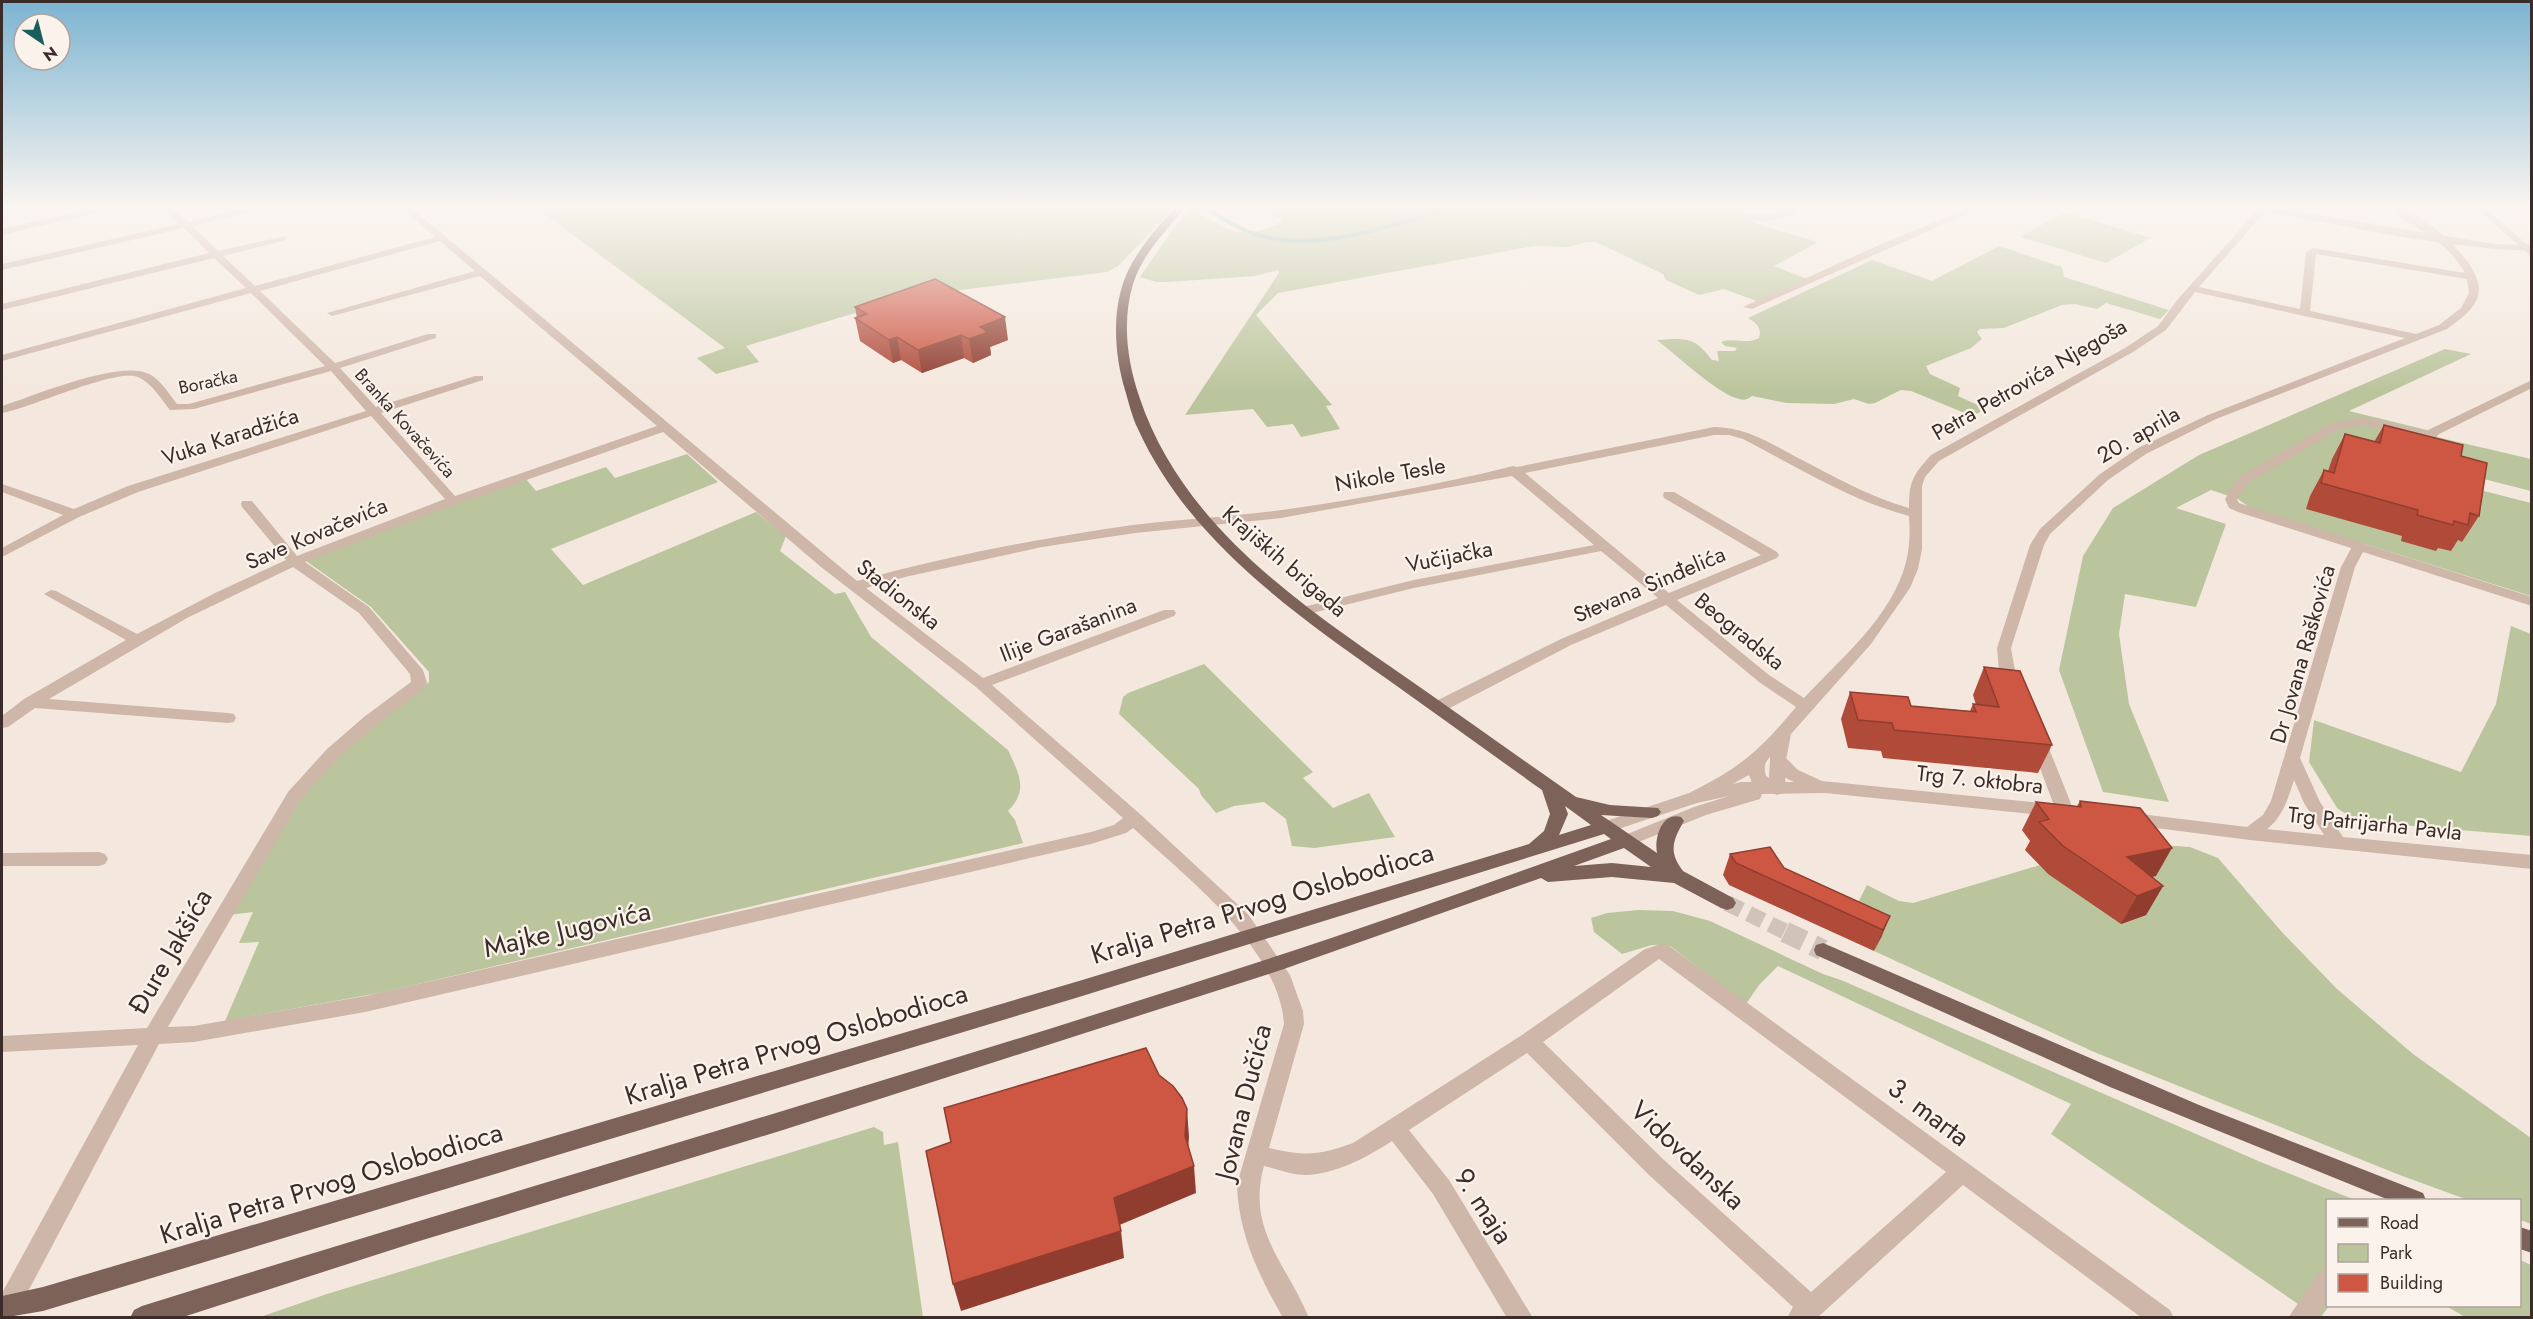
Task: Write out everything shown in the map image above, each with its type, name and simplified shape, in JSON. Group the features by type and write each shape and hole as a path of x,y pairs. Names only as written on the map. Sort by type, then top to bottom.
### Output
{"main road":[{"name":"Krajiških brigada","path":"1135,268 1123,313 1122,347 1131,392 1144,428 1173,484 1206,522 1238,554 1304,611 1550,789 1677,876 1727,903"},
{"path":"1550,789 1574,802 1592,807 1610,811 1652,812"},
{"path":"1534,850 1551,834 1559,814 1550,789"},
{"path":"1675,821 1667,830 1663,846 1670,866 1677,876"},
{"name":"Kralja Petra Prvog Oslobodioca","path":"3,1310 1254,935 1606,827"},
{"path":"142,1317 413,1232 805,1114 1275,965 1501,883 1626,841"},
{"path":"1501,883 1577,872 1612,870 1677,876"},
{"path":"1823,950 1987,1024 2245,1133 2412,1199"}],"street":[{"path":"2,307 162,268"},
{"name":"Branka Kovačevića","path":"231,268 333,368 453,501"},
{"path":"2,358 332,268"},
{"name":"Stadionska","path":"478,268 826,564 981,684 1134,818 1241,919 1275,965"},
{"path":"1748,307 1836,268"},
{"name":"Petra Petrovića Njegoša","path":"1606,827 1695,797 1729,780 1758,760 1858,650 1900,593 1914,555 1916,486 1919,476 1935,458 2128,350 2162,328 2212,268"},
{"path":"2305,313 2309,268"},
{"path":"2414,268 2472,277 2468,268"},
{"path":"332,313 483,272"},
{"name":"20. aprila","path":"2020,699 2007,671 2004,648 2037,545 2045,532 2082,497 2104,477 2142,451 2168,437 2298,382 2443,327 2464,312 2470,302 2474,286 2472,277"},
{"path":"2193,289 2416,337"},
{"name":"Branka Kovačevića","path":"333,368 432,336"},
{"name":"Boračka","path":"2,410 105,376 132,370 147,377 174,408 206,404 333,368"},
{"name":"Vuka Karadžića","path":"2,553 74,513 133,489 479,378"},
{"path":"2359,546 2243,509 2234,505 2231,499 2242,480 2336,426 2364,421 2427,435 2532,383"},
{"name":"Save Kovačevića","path":"2,723 30,703 137,640 202,605 295,562 453,501 666,427"},
{"name":"Nikole Tesle","path":"856,586 903,573 1042,543 1135,529 1327,506 1454,484 1698,433 1730,431 1747,436 1848,489 1892,507 1914,513"},
{"name":"Beogradska","path":"1513,470 1603,547 1788,697 1805,706"},
{"path":"2,488 74,513"},
{"name":"Stevana Sinđelića","path":"1438,707 1538,655 1666,598 1772,555 1669,495"},
{"path":"247,504 295,562"},
{"name":"Dr Jovana Raškovića","path":"2250,834 2269,819 2279,801 2293,760 2310,689 2348,567 2359,546 2532,602"},
{"name":"Vučijačka","path":"1304,611 1414,584 1603,547"},
{"name":"Đure Jakšića","path":"3,1310 152,1037 294,796 333,753 370,721 415,688 419,682 418,673 364,610 295,562"},
{"path":"51,594 137,640"},
{"name":"Ilije Garašanina","path":"981,684 1169,613"},
{"path":"30,703 228,718"},
{"name":"Trg 7. oktobra","path":"1777,789 1825,788 2071,812 2032,728"},
{"name":"Petra Petrovića Njegoša","path":"1695,797 1742,788 1777,789 1778,760 1784,730"},
{"path":"1758,760 1756,768 1758,779 1777,789"},
{"path":"1778,760 1792,774 1825,788"},
{"path":"2293,760 2312,803 2337,842"},
{"path":"1626,841 1736,799 1777,789"},
{"name":"Trg Patrijarha Pavla","path":"2111,817 2250,834 2532,862"},
{"name":"Majke Jugovića","path":"2,1044 194,1035 376,1001 1091,838 1120,829 1134,818"},
{"path":"2,860 99,859"},
{"name":"3. marta","path":"1529,1041 1652,954 1662,951 2162,1317"},
{"name":"Jovana Dučića","path":"1275,965 1288,993 1294,1024 1248,1184 1247,1204 1259,1249 1297,1317"},
{"path":"1258,1155 1303,1165 1325,1163 1360,1150 1529,1041"},
{"name":"Vidovdanska","path":"1529,1041 1804,1312"},
{"name":"9. maja","path":"1394,1128 1441,1186 1521,1317"},
{"path":"1804,1312 1961,1172"},
{"path":"2300,1317 2326,1282"}],"green space":[{"path":"617,268 1115,268 1107,272 911,296 746,346 759,362 716,374 697,358 725,348"},
{"path":"1146,268 1417,268 1278,293 1256,315 1332,405 1326,406 1340,429 1301,437 1293,424 1267,427 1253,409 1185,415 1279,273 1278,270 1255,276 1168,282 1156,282 1140,277"},
{"path":"1650,268 1778,268 1812,281 1762,303 1724,289 1699,295 1666,280 1663,274"},
{"path":"1856,268 1894,268 1932,281 1958,268 2062,268 2064,277 2169,310 2160,319 2106,303 2097,309 2075,304 2062,305 2004,328 1980,329 1977,332 1982,339 1971,348 1926,366 1930,374 1960,388 1958,396 1986,409 1972,416 1911,391 1901,390 1869,404 1854,399 1834,404 1786,403 1752,396 1741,400 1720,390 1657,340 1689,340 1700,346 1712,360 1719,361 1717,351 1735,351 1737,348 1725,346 1721,342 1749,341 1759,338 1758,326 1748,318"},
{"path":"2445,349 2471,354 2349,411 2439,433 2437,437 2531,459 2531,491 2448,470 2480,490 2531,503 2531,596 2250,508 2238,499 2211,490 2176,508 2226,524 2196,607 2125,594 2119,634 2129,704 2169,802 2103,792 2059,670 2083,556 2113,508 2199,455"},
{"path":"687,454 718,482 551,549 583,585 756,512 786,536 780,551 835,594 845,592 871,637 1008,750 1018,774 1020,789 1008,811 1015,820 1023,843 384,992 225,1021 259,942 239,943 253,912 229,915 309,785 365,730 429,682 429,672 371,607 306,561 375,533 526,479 536,491 606,467 615,478"},
{"path":"2511,626 2531,634 2531,836 2365,822 2337,808 2309,762 2314,720 2461,772 2496,704"},
{"path":"1204,664 1313,772 1303,778 1333,808 1369,793 1395,837 1314,848 1292,846 1286,819 1264,802 1234,806 1216,813 1201,795 1199,789 1119,714 1123,697 1128,693"},
{"path":"2161,845 2190,847 2218,858 2281,931 2337,989 2413,1054 2531,1138 2531,1224 2521,1220 2521,1199 2465,1199 2397,1174 2094,1052 1874,951 1881,938 1848,922 1867,885 1899,901 1913,903 2040,865 2048,874 2111,885"},
{"path":"1638,910 1673,911 1710,921 1823,974 2263,1163 2353,1199 2326,1199 2326,1307 2328,1307 2321,1317 2317,1317 2051,1134 2071,1104 1778,966 1759,985 1746,1004 1670,946 1652,945 1622,954 1594,932 1591,918 1607,913"},
{"path":"874,1127 883,1132 884,1145 898,1142 923,1317 260,1317 327,1294"},
{"path":"2521,1260 2531,1265 2531,1317 2465,1317 2448,1307 2521,1307"}],"building":[{"path":"935,279 1005,317 980,327 988,332 969,339 961,335 918,350 897,337 889,340 855,318 867,314 855,307"},
{"path":"2384,425 2463,445 2461,456 2487,463 2479,516 2470,513 2468,525 2454,521 2453,525 2417,515 2418,510 2321,483 2324,470 2334,473 2345,434 2380,443"},
{"path":"1984,667 2020,671 2052,745 1894,730 1892,723 1858,720 1850,692 1908,697 1911,706 1976,712 1973,704 1999,707"},
{"path":"2080,801 2140,808 2172,848 2127,857 2163,886 2137,896 2063,846 2039,822 2049,819 2036,802 2081,807"},
{"path":"1770,847 1784,868 1890,916 1883,930 1736,863 1730,854"},
{"path":"1146,1048 1159,1075 1173,1086 1187,1109 1185,1136 1194,1166 1114,1198 1121,1231 953,1284 926,1151 951,1142 944,1108"}],"tunnel":[{"path":"1727,903 1788,933"},
{"path":"1785,932 1823,950"}]}
